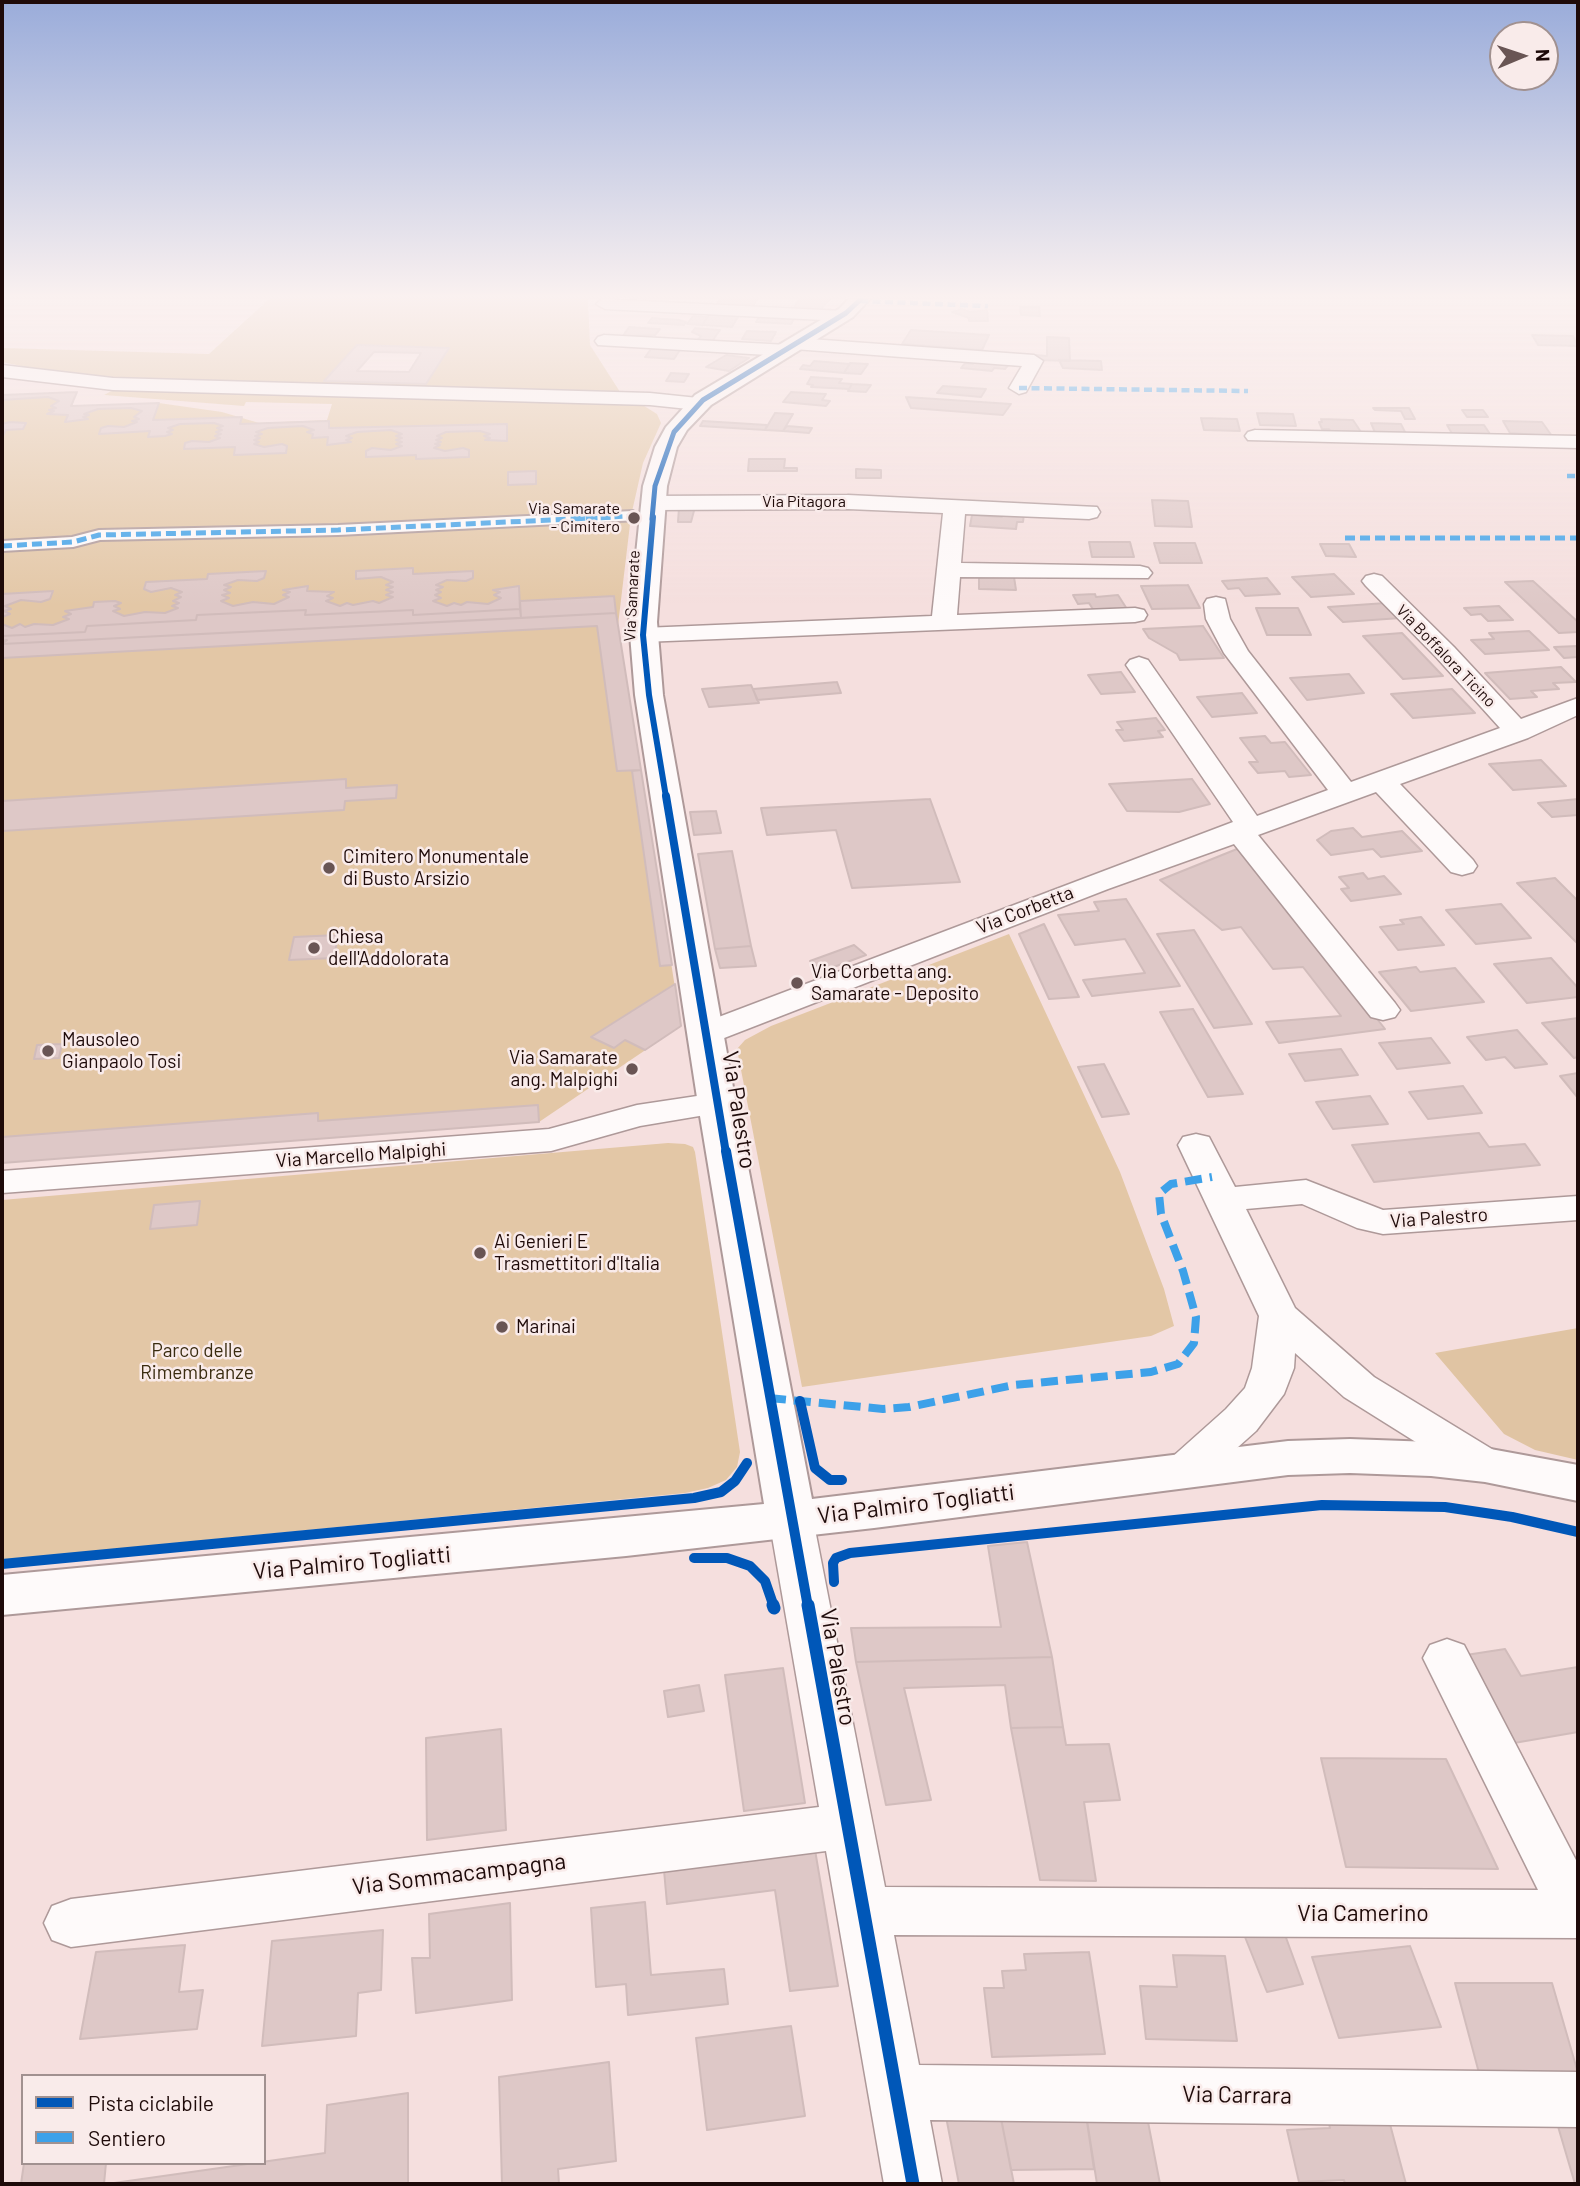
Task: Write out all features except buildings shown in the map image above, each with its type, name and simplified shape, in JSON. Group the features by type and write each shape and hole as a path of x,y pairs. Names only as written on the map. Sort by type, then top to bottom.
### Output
{"street":[{"path":"683,401 698,404"},
{"name":"Via Samarate","path":"703,401 677,428 666,447 643,509 643,635 651,707 706,1033"},
{"path":"1255,436 1578,442"},
{"name":"Via Pitagora","path":"643,509 779,502 848,502 1089,512"},
{"path":"944,623 955,507"},
{"path":"2,545 73,542 99,535 338,530 643,509"},
{"path":"949,570 1140,573"},
{"name":"Via Boffalora Ticino","path":"1374,580 1518,732"},
{"path":"1216,604 1218,619 1237,653 1345,793"},
{"path":"643,635 1135,615"},
{"path":"1139,665 1244,828 1383,1010"},
{"name":"Via Corbetta","path":"706,1033 1244,828 1518,732 1578,706"},
{"path":"1381,780 1462,866"},
{"name":"Via Palestro","path":"706,1033 846,1826 913,2184"},
{"name":"Via Marcello Malpighi","path":"2,1182 551,1140 637,1115 717,1104"},
{"path":"1196,1145 1279,1317 1359,1387 1485,1465"},
{"name":"Via Palestro","path":"1223,1200 1306,1192 1370,1220 1383,1222 1578,1208"},
{"path":"1185,1470 1241,1420 1263,1394 1273,1368 1279,1317"},
{"name":"Via Palmiro Togliatti","path":"2,1595 599,1540 1288,1458 1350,1456 1485,1465 1578,1483"},
{"name":"Via Camerino","path":"862,1911 1577,1914 1447,1658"},
{"name":"Via Sommacampagna","path":"71,1923 846,1826"},
{"name":"Via Carrara","path":"895,2091 1578,2100"}],"green space":[{"name":"Cimitero Monumentale di Busto Arsizio","path":"2,401 74,401 72,406 159,403 222,412 259,423 327,420 332,404 246,402 244,406 181,401 536,401 641,404 657,414 661,423 643,463 631,516 618,625 681,1026 539,1122 2,1163"},
{"path":"1009,934 1120,1172 1164,1289 1174,1326 1151,1336 802,1387 737,1049 745,1040 771,1026"},
{"name":"Parco delle Rimembranze","path":"668,1143 685,1144 693,1147 695,1152 740,1452 737,1467 726,1480 708,1488 685,1493 2,1560 2,1200"}],"shaded area":[{"path":"1578,1328 1578,1460 1535,1450 1504,1434 1435,1353"}],"marked path":[{"path":"1567,476 1578,476"},
{"path":"2,546 73,542 99,535 338,530 633,516"},
{"path":"1345,538 1578,538"},
{"path":"769,1398 883,1409 909,1407 1014,1385 1151,1372 1178,1364 1194,1343 1196,1317 1183,1271 1161,1214 1159,1194 1171,1184 1212,1177"}],"cycle path":[{"path":"702,401 674,432 655,486 643,635 649,695 717,1104 913,2184"},
{"path":"800,1401 815,1468 830,1480 842,1480"},
{"path":"2,1564 694,1498 721,1492 735,1481 747,1463"},
{"path":"834,1582 833,1563 836,1558 850,1553 1322,1505 1445,1507 1512,1517 1578,1532"},
{"path":"694,1558 727,1558 750,1566 765,1581 774,1608"}],"place":[{"name":"Via Samarate - Cimitero","path":"634,518"},
{"name":"Cimitero Monumentale di Busto Arsizio","path":"329,868"},
{"name":"Chiesa dell'Addolorata","path":"314,948"},
{"name":"Via Corbetta ang. Samarate - Deposito","path":"797,983"},
{"name":"Mausoleo Gianpaolo Tosi","path":"48,1051"},
{"name":"Via Samarate ang. Malpighi","path":"632,1069"},
{"name":"Ai Genieri E Trasmettitori d'Italia","path":"480,1253"},
{"name":"Marinai","path":"502,1327"}]}
